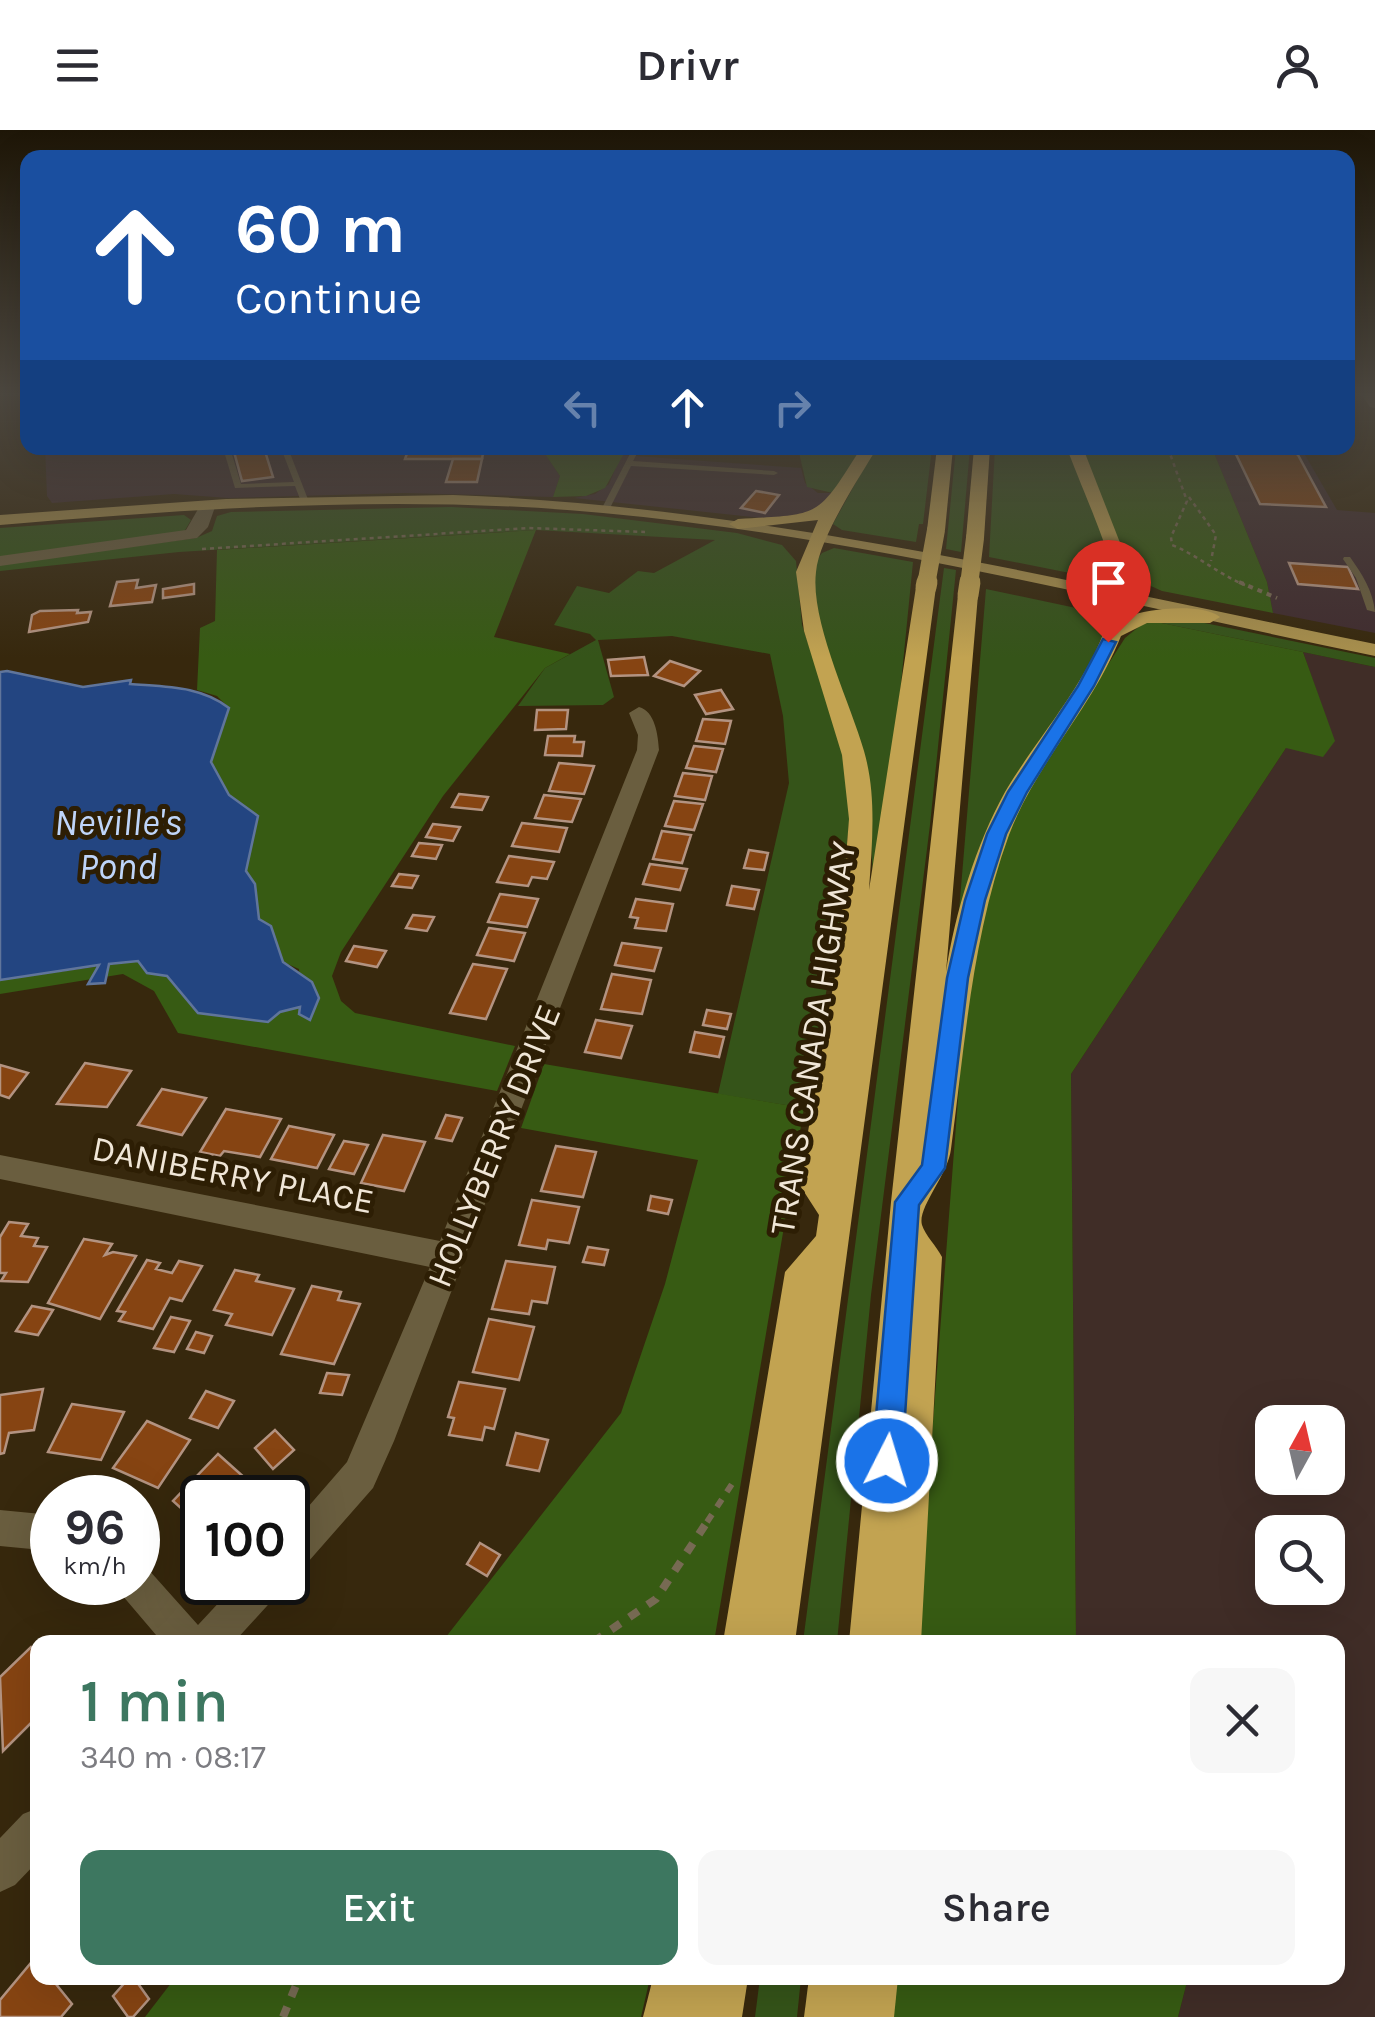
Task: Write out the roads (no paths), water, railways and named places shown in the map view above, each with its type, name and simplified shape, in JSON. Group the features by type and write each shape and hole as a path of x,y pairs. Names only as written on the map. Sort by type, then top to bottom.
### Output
{"highway":[{"path":"745,1635 802,1272 831,1227 815,1184 852,958 862,819 850,741 810,612 807,567 848,482"},
{"name":"TRANS CANADA HIGHWAY","path":"775,1635 941,482"},
{"path":"871,1635 906,1216 948,826 979,482"},
{"path":"906,1216 933,1168 962,949 996,834 1100,662 1114,632 1123,576 1088,482"},
{"path":"738,524 804,520 833,507"},
{"path":"738,524 790,546 807,567"},
{"path":"1114,632 1144,617 1210,617"},
{"path":"900,1635 925,1257 906,1216"},
{"path":"668,2017 676,1985"},
{"path":"717,2017 722,1985"},
{"path":"829,2017 833,1985"},
{"path":"870,2017 872,1985"}],"main road":[{"path":"0,520 305,502 468,500 606,508 821,536 1019,573 1119,598 1375,650"}],"street":[{"path":"0,561 191,534 200,527 207,506"},
{"name":"HOLLYBERRY DRIVE","path":"310,1532 360,1475 450,1256 648,750 648,735 639,712"},
{"name":"DANIBERRY PLACE","path":"0,1167 450,1256"},
{"path":"0,1528 30,1531"},
{"path":"155,1605 181,1635"},
{"path":"215,1635 243,1605"},
{"path":"0,1870 30,1838"}],"lane":[{"path":"237,482 238,486 298,484 305,502"},
{"path":"606,508 619,482"},
{"path":"1347,560 1360,578 1372,610"}],"water":[{"name":"Neville's Pond","path":"0,672 83,687 131,680 130,684 207,695 229,708 211,762 229,795 258,816 246,871 255,884 259,919 271,926 283,962 312,982 319,998 310,1020 299,1014 300,1007 280,1012 268,1022 198,1013 167,976 147,973 138,961 109,964 105,983 88,984 99,965 0,980"}]}
